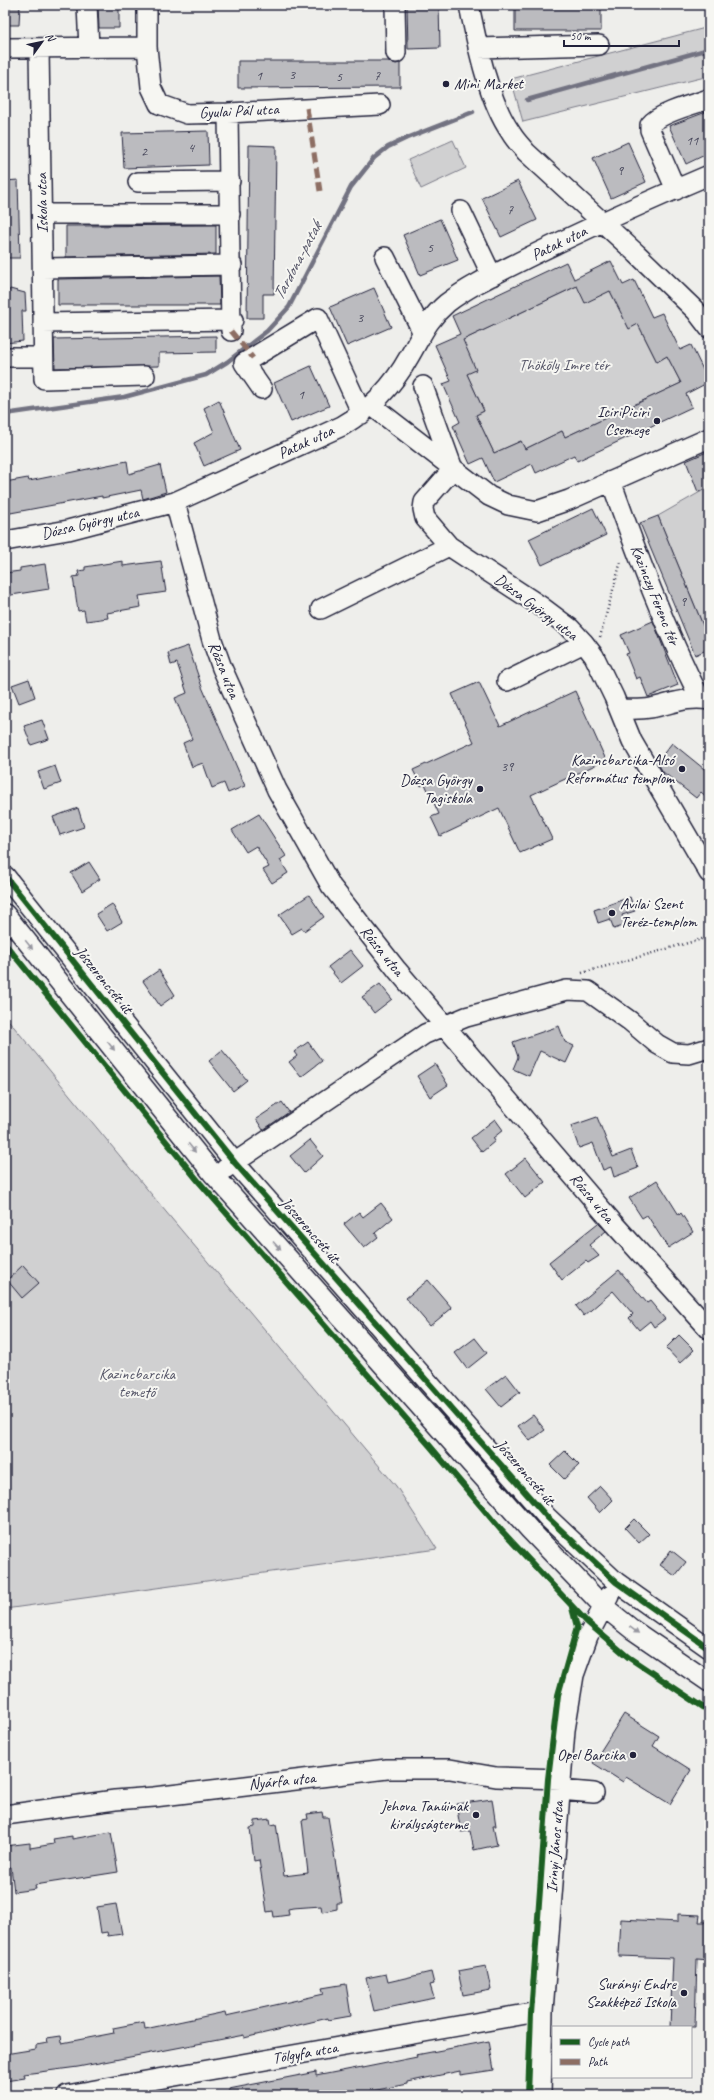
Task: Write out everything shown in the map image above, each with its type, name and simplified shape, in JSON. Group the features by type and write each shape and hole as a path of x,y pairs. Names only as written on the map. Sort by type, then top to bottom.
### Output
{"street":[{"path":"87,5 88,48"},
{"name":"Gyulai Pál utca","path":"147,5 147,47 151,88 159,104 187,114 380,104"},
{"path":"395,5 396,53"},
{"path":"469,5 478,48 493,95 510,133 526,152 637,254 696,311 709,328"},
{"path":"478,48 599,45"},
{"path":"5,48 39,49 147,47"},
{"name":"Iskola utca","path":"39,49 44,379 146,376"},
{"path":"676,190 650,130 650,125 661,117 709,98"},
{"path":"43,323 232,325 228,113"},
{"name":"Patak utca","path":"176,502 342,426 366,410 386,391 400,373 422,331 431,318 448,303 492,276 601,222 709,175"},
{"path":"138,182 230,180"},
{"path":"461,211 492,276"},
{"path":"42,214 230,214"},
{"path":"385,257 422,331"},
{"path":"43,268 232,265"},
{"path":"262,389 244,363 318,318 366,410 500,502 537,511 611,481 709,438"},
{"path":"5,357 43,357"},
{"path":"423,386 453,469"},
{"name":"Dózsa György utca","path":"453,469 429,494 424,502 423,510 425,518 449,546 542,607 570,628 589,650 619,709 632,741 709,873"},
{"name":"Kazinczy Ferenc tér","path":"611,481 627,526 686,671 704,699"},
{"name":"Dózsa György utca","path":"5,541 68,530 176,502"},
{"name":"Rózsa utca","path":"176,502 212,640 222,668 277,790 331,886 398,970 614,1224 709,1329"},
{"path":"321,609 449,546"},
{"path":"507,681 589,650"},
{"path":"619,709 650,708 681,700 704,699"},
{"name":"Jószerencsét út","path":"5,876 235,1163 547,1517 616,1582 709,1648"},
{"path":"5,914 214,1175 530,1530 603,1606 633,1630 709,1682"},
{"path":"214,1175 235,1163 419,1038 466,1017 567,990 577,989 588,991 630,1021 657,1044 673,1053 689,1054 709,1048"},
{"path":"603,1606 616,1582"},
{"name":"Irinyi János utca","path":"541,2095 544,2011 565,1730 574,1675 588,1636 603,1606"},
{"name":"Nyárfa utca","path":"5,1815 115,1800 154,1797 387,1769 450,1769 496,1777 560,1785 594,1793"},
{"name":"Tölgyfa utca","path":"67,2095 544,2011"}],"path":[{"path":"589,650 622,557"},
{"path":"581,973 709,937"}],"green space":[{"path":"709,27 709,76 523,122 511,79"},
{"path":"453,140 466,168 421,189 408,160"},
{"name":"Thököly Imre tér","path":"577,286 610,291 629,328 638,324 657,362 667,356 681,383 565,437 562,431 525,449 521,441 494,453 476,415 484,411 467,374 463,340"},
{"path":"709,487 709,640 658,516"},
{"name":"Kazincbarcika temető","path":"5,1016 161,1206 396,1486 437,1549 5,1609"}],"building":[{"path":"5,5 20,5 19,25 5,25"},
{"path":"98,5 119,5 119,28 99,28"},
{"path":"407,5 439,5 440,48 408,49"},
{"path":"515,5 601,5 601,31 515,31"},
{"path":"238,61 388,61 396,64 400,63 400,87 238,88"},
{"path":"706,112 709,117 709,153 686,164 669,126"},
{"path":"208,131 209,165 124,168 122,133"},
{"path":"628,142 646,182 611,198 593,158"},
{"path":"249,145 276,146 274,294 263,294 263,318 247,318"},
{"path":"18,180 20,258 5,258 5,181"},
{"path":"518,181 537,220 501,237 482,198"},
{"path":"440,219 458,260 420,275 403,235"},
{"path":"216,225 216,254 66,257 66,226"},
{"path":"611,261 623,285 634,280 652,317 662,313 680,350 691,345 709,382 686,394 692,407 577,461 574,455 536,473 532,464 494,482 483,458 470,464 453,426 460,422 443,384 451,381 435,345 460,334 452,316 566,262 574,279","holes":["577,286 585,303 610,291 629,329 638,324 657,362 667,356 681,383 565,437 562,431 525,449 521,441 494,453 476,415 484,411 467,374 476,370 463,340"]},
{"path":"219,276 220,305 58,305 58,279"},
{"path":"374,288 391,327 347,346 330,307"},
{"path":"10,289 25,293 26,311 22,311 23,341 5,343 5,299"},
{"path":"216,336 216,352 159,353 159,366 55,368 54,339"},
{"path":"311,366 329,406 291,422 274,383"},
{"path":"219,400 240,450 204,466 194,443 214,432 204,408"},
{"path":"709,451 709,487 698,492 686,461"},
{"path":"127,461 129,474 160,465 166,492 143,499 141,490 5,514 5,482 28,478 29,481"},
{"path":"593,508 606,535 542,565 529,539"},
{"path":"658,516 709,640 709,649 695,655 640,523"},
{"path":"123,561 123,566 161,561 166,592 139,596 141,607 107,613 108,618 86,621 84,610 78,611 73,577 79,576 78,571 85,570 85,567"},
{"path":"45,564 49,589 5,596 5,573 20,571 20,568"},
{"path":"653,621 678,685 648,697 640,677 636,679 626,654 629,653 621,635"},
{"path":"188,646 202,687 245,786 228,793 224,783 212,788 203,763 192,767 183,743 192,739 175,698 187,693 177,663 171,665 168,653"},
{"path":"29,679 35,697 19,703 12,685"},
{"name":"Dózsa György Tagiskola","path":"479,682 500,726 575,691 606,760 531,795 552,839 520,853 499,808 440,836 431,817 439,814 425,784 421,786 413,770 474,742 452,694"},
{"path":"42,720 49,739 31,745 24,726"},
{"name":"Kazincbarcika-Alsó Református templom","path":"672,743 709,773 709,799 701,792 696,798 663,772 657,762"},
{"path":"55,766 61,783 44,789 38,772"},
{"path":"78,808 84,827 60,835 53,817"},
{"path":"259,814 286,856 280,860 288,873 272,883 263,870 269,867 256,846 246,852 232,830"},
{"path":"89,862 100,879 82,891 71,873"},
{"path":"309,895 324,917 304,931 302,928 292,934 279,915"},
{"name":"Avilai Szent Teréz-templom","path":"630,897 635,911 622,915 626,925 614,929 610,919 598,923 594,910"},
{"path":"112,904 122,922 107,931 96,914"},
{"path":"350,950 363,966 341,983 328,967"},
{"path":"159,970 175,995 160,1006 143,981"},
{"path":"380,984 392,999 374,1013 362,997"},
{"path":"559,1026 565,1042 574,1046 566,1063 540,1051 529,1076 513,1069 518,1057 513,1042"},
{"path":"308,1042 322,1061 301,1077 289,1062 297,1056 294,1052"},
{"path":"222,1050 247,1080 233,1091 209,1061"},
{"path":"435,1064 448,1085 430,1097 417,1076"},
{"path":"282,1102 289,1112 263,1130 256,1119"},
{"path":"597,1117 613,1157 631,1150 638,1168 614,1177 611,1167 603,1170 593,1143 579,1148 571,1126"},
{"path":"495,1119 503,1130 493,1138 495,1141 482,1152 471,1138"},
{"path":"310,1140 323,1156 304,1173 290,1156"},
{"path":"526,1158 545,1182 525,1198 506,1174"},
{"path":"657,1180 679,1215 681,1213 693,1232 668,1248 647,1215 642,1218 629,1198"},
{"path":"381,1203 393,1218 375,1233 378,1237 364,1248 344,1224 359,1212 363,1217"},
{"path":"598,1223 606,1231 589,1245 599,1256 588,1263 586,1261 562,1280 549,1262"},
{"path":"23,1265 39,1283 22,1298 7,1280"},
{"path":"619,1270 647,1303 650,1301 665,1319 654,1327 650,1321 639,1330 629,1318 633,1314 613,1291 584,1316 576,1306"},
{"path":"428,1280 452,1308 430,1326 406,1298"},
{"path":"679,1335 694,1350 680,1363 666,1348"},
{"path":"475,1338 487,1353 467,1369 455,1353"},
{"path":"506,1374 520,1392 501,1407 486,1389"},
{"path":"533,1415 545,1430 530,1441 518,1426"},
{"path":"565,1451 579,1465 564,1479 550,1465"},
{"path":"600,1486 613,1500 600,1513 587,1498"},
{"path":"634,1519 649,1534 639,1543 625,1528"},
{"path":"671,1550 686,1562 675,1576 660,1565"},
{"name":"Opel Barcika","path":"624,1714 659,1736 653,1746 691,1770 670,1804 626,1777 623,1782 593,1763"},
{"name":"Jehova Tanúinak királyságterme","path":"492,1799 496,1826 493,1826 497,1845 474,1850 470,1831 461,1832 456,1804"},
{"path":"322,1812 323,1817 328,1817 342,1903 337,1903 337,1909 322,1912 321,1906 288,1909 289,1915 274,1917 273,1911 267,1912 259,1860 254,1861 250,1828 255,1827 255,1821 270,1819 271,1825 276,1824 284,1876 308,1873 302,1820 308,1819 307,1814"},
{"path":"111,1832 118,1872 35,1885 36,1889 14,1892 11,1867 5,1868 5,1846 30,1843 30,1848 54,1844 53,1839 72,1836 72,1839"},
{"path":"116,1904 122,1934 108,1936 107,1932 101,1933 97,1907"},
{"name":"Surányi Endre Szakképző Iskola","path":"678,1914 700,1915 699,1922 709,1922 709,1960 697,1959 695,2027 670,2026 673,1958 619,1956 621,1919 678,1922"},
{"path":"486,1966 491,1990 463,1995 458,1971"},
{"path":"431,1972 434,1984 430,1985 434,1998 374,2011 366,1978 386,1974 388,1982"},
{"path":"346,1984 351,2016 328,2020 328,2018 244,2038 244,2035 78,2067 24,2074 25,2078 5,2081 5,2054 36,2049 36,2045 48,2043 47,2038 61,2036 62,2043 114,2033 113,2028 144,2022 145,2029 225,2012 226,2016 324,1994 322,1988"},
{"path":"489,2041 494,2070 460,2075 460,2071 367,2092 368,2095 229,2095 229,2089 316,2072 316,2076 362,2068 417,2057 416,2055"}],"waterway":[{"name":"Tardona-patak","path":"527,100 709,49"},
{"name":"Tardona-patak","path":"5,414 124,397 206,375 227,362 267,331 289,307 351,187 374,158 388,147 407,138 473,112"}],"marked path":[{"path":"307,108 320,191"},
{"path":"231,331 253,358"}],"cycle path":[{"path":"5,876 235,1163 547,1517 616,1582 709,1648"},
{"path":"5,944 200,1183 430,1446 501,1530 587,1622 628,1657 709,1711"},
{"path":"528,2095 531,2014 548,1779 558,1695 577,1627 572,1608"}],"place":[{"name":"Mini Market","path":"446,84"},
{"name":"IciriPiciri Csemege","path":"657,421"},
{"name":"Kazincbarcika-Alsó Református templom","path":"682,769"},
{"name":"Dózsa György Tagiskola","path":"480,789"},
{"name":"Avilai Szent Teréz-templom","path":"612,913"},
{"name":"Opel Barcika","path":"633,1755"},
{"name":"Jehova Tanúinak királyságterme","path":"476,1815"},
{"name":"Surányi Endre Szakképző Iskola","path":"684,1993"}]}
